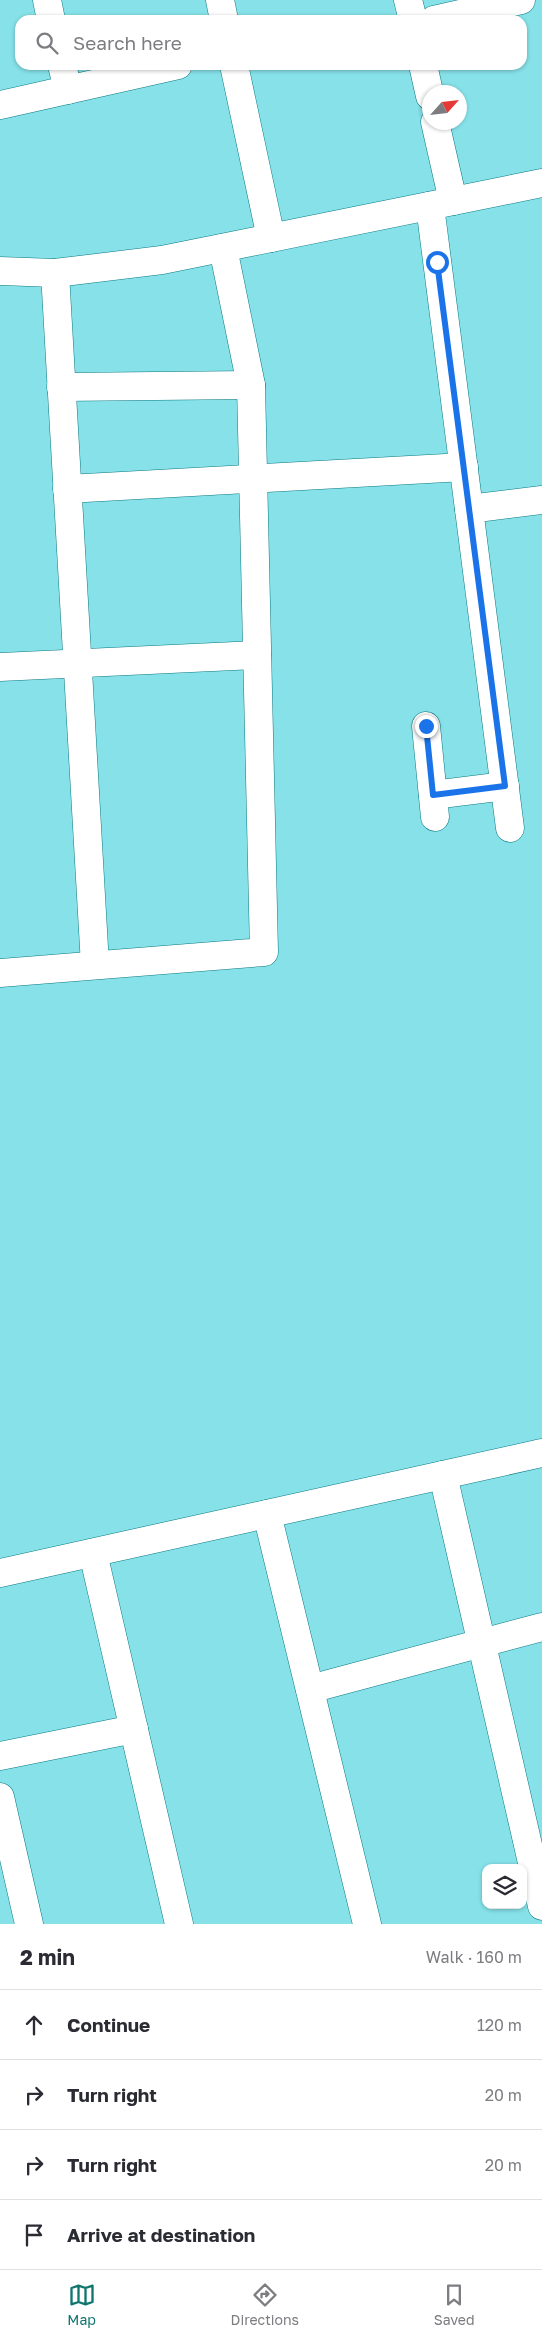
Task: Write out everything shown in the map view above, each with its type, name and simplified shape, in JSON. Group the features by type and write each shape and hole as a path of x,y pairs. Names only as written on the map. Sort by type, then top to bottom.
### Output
{"street":[{"path":"47,0 50,15"},
{"path":"220,0 223,15"},
{"path":"408,0 411,15"},
{"path":"456,15 521,0"},
{"path":"0,105 65,77 131,70"},
{"path":"235,70 271,238"},
{"path":"423,70 427,85"},
{"path":"436,130 464,468 510,828"},
{"path":"0,271 55,273 162,260 542,183"},
{"path":"0,973 264,952 251,385 223,248"},
{"path":"55,273 95,965"},
{"path":"61,387 251,385"},
{"path":"68,489 464,468"},
{"path":"469,509 542,500"},
{"path":"0,667 257,656"},
{"path":"426,726 434,806 505,786"},
{"path":"0,1573 542,1453"},
{"path":"443,1475 542,1906"},
{"path":"267,1514 367,1924"},
{"path":"93,1553 179,1924"},
{"path":"310,1689 542,1627"},
{"path":"0,1756 134,1729"},
{"path":"0,1796 29,1924"}],"route":[{"path":"426,726 433,795 505,786 437,262"}]}
